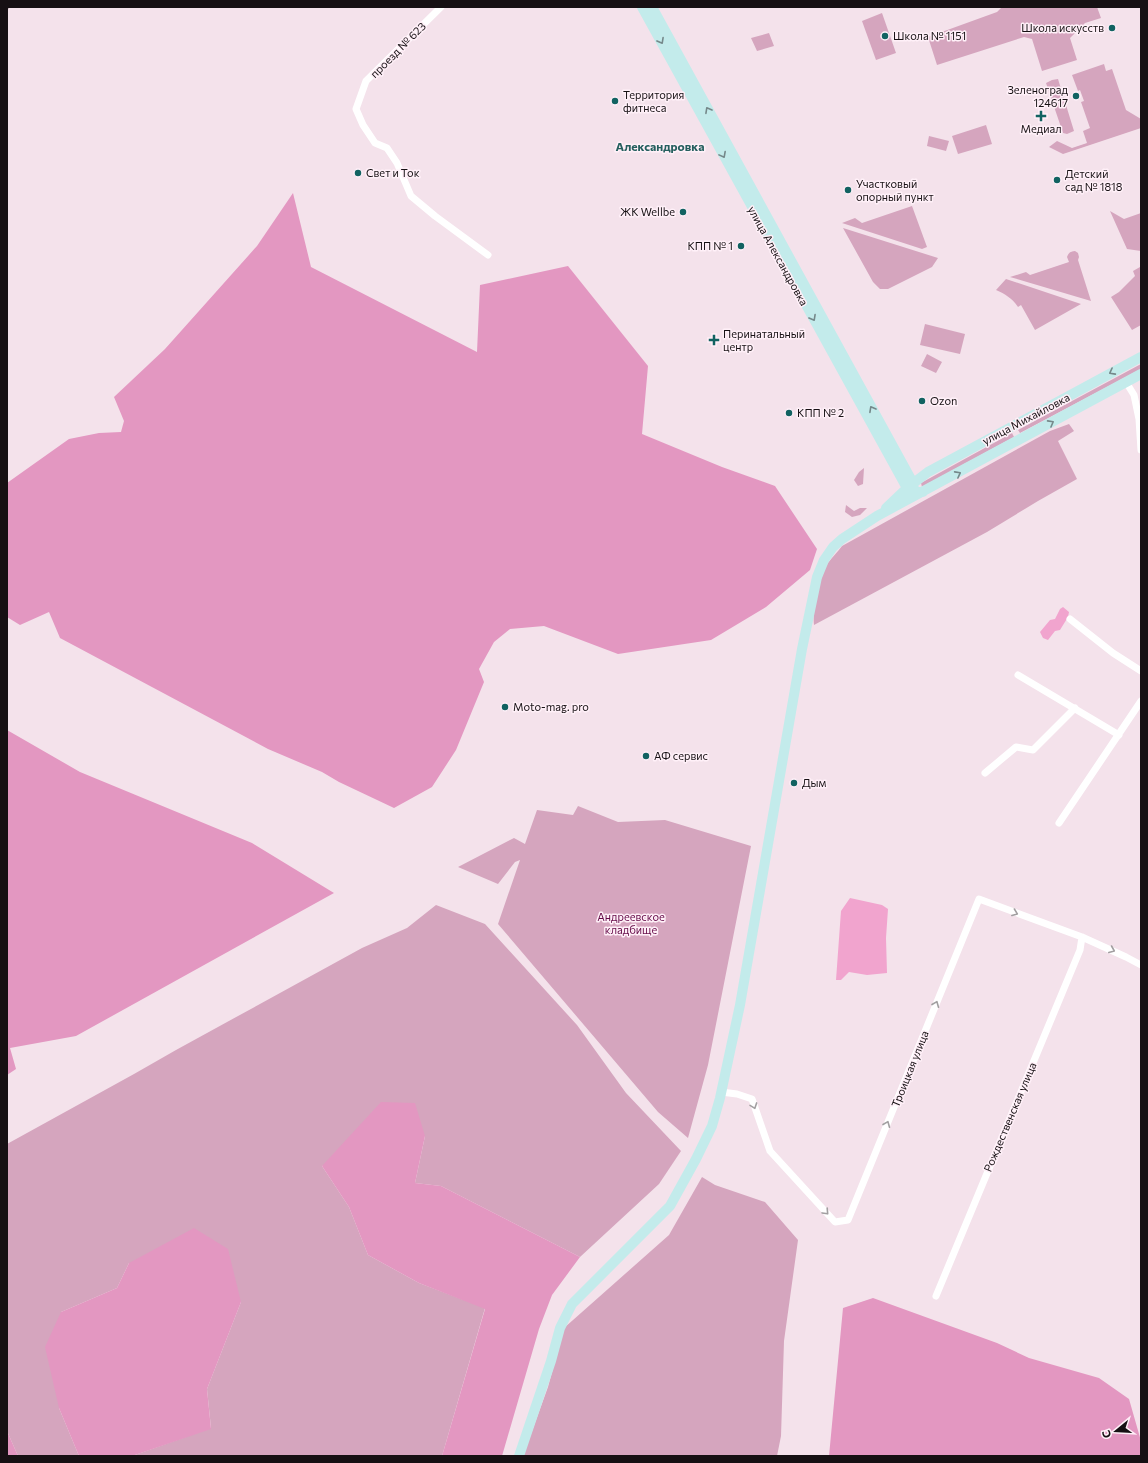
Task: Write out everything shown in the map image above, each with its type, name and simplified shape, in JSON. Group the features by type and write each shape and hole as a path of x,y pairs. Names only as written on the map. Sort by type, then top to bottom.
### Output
{"main road":[{"name":"улица Александровка","path":"642,7 914,491"},
{"name":"улица Александровка","path":"652,7 899,466"},
{"name":"улица Михайловка","path":"914,491 928,472 1141,357"},
{"name":"улица Михайловка","path":"914,491 1141,374"},
{"path":"894,500 898,490 899,466 919,473 928,472"},
{"path":"878,516 894,500 914,491"},
{"path":"519,1456 551,1361 560,1328 572,1304 670,1206 712,1126 721,1092 744,981 802,649 817,577 824,560 833,547 842,539 914,491"}],"street":[{"name":"проезд № 623","path":"441,7 366,81 356,109 363,126 375,143 387,148 397,163 411,196 435,216 488,255"},
{"path":"1126,382 1134,395 1140,419 1141,450"},
{"path":"1070,619 1113,653 1141,671"},
{"path":"1018,676 1119,734"},
{"path":"1059,824 1141,701"},
{"path":"985,773 1016,747 1033,750 1075,708"},
{"name":"Троицкая улица","path":"721,1092 737,1094 752,1099 770,1151 835,1222 848,1220 978,899 1082,937 1126,956 1141,965"},
{"name":"Рождественская улица","path":"936,1296 1080,950 1082,937"}],"green space":[{"path":"1002,7 1097,7 1101,18 1085,23 1070,38 1077,60 1042,71 1032,39 1024,37 937,65 928,37 997,12"},
{"path":"882,13 896,53 876,60 862,21"},
{"path":"769,33 774,46 757,51 751,38"},
{"path":"1104,64 1106,71 1112,69 1126,110 1141,119 1141,128 1063,154 1049,147 1057,141 1072,148 1087,143 1083,131 1090,128 1081,102 1084,101 1080,90 1078,91 1072,75"},
{"path":"1058,79 1074,131 1067,134 1063,133 1046,83"},
{"path":"986,125 992,144 958,154 952,136"},
{"path":"929,136 949,141 946,151 927,146"},
{"path":"912,206 927,247 922,249 842,223 855,218 862,223"},
{"path":"1110,211 1124,219 1141,213 1141,251 1127,249"},
{"path":"843,228 938,258 932,267 888,289 880,289 873,282"},
{"path":"1075,251 1078,253 1078,260 1091,301 1010,277 1026,272 1030,275 1069,262 1067,257 1068,254"},
{"path":"1140,267 1141,325 1132,330 1111,297 1119,292 1135,276 1133,271"},
{"path":"1006,279 1081,304 1035,330 1021,305 1018,307 1008,297 996,290"},
{"path":"925,324 965,334 960,354 920,345"},
{"path":"927,354 942,362 936,373 921,366"},
{"path":"1141,364 1141,369 1020,433 1018,430"},
{"path":"1069,424 1074,431 1058,441 1077,479 987,532 814,625 815,602 822,576 828,563 842,546 1050,431"},
{"path":"1012,433 1014,437 922,487 921,483"},
{"path":"864,468 863,484 858,486 854,480 859,472"},
{"path":"846,505 854,511 860,508 867,508 860,515 852,517 845,512"},
{"name":"Андреевское кладбище","path":"578,806 618,822 665,820 751,846 708,1065 688,1138 658,1112 498,924 520,860 515,862 498,884 458,867 514,838 525,844 537,810 573,815"},
{"path":"436,905 485,924 577,1025 626,1093 681,1151 659,1184 580,1257 441,1186 415,1183 425,1136 322,1166 349,1207 368,1255 419,1283 485,1308 442,1456 132,1456 211,1428 207,1389 241,1302 129,1263 117,1288 61,1312 59,1408 79,1456 18,1456 7,1431 7,1144 362,948 407,928"},
{"path":"702,1177 715,1185 765,1202 798,1240 784,1341 781,1436 777,1456 523,1456 548,1387 564,1328 669,1235"}],"shaded area":[{"path":"293,193 311,267 477,352 480,285 568,266 648,366 642,434 722,467 775,486 817,549 810,570 766,607 711,640 618,654 544,626 510,629 494,642 479,669 484,682 456,750 432,787 394,808 339,782 322,772 268,749 60,638 49,612 20,625 7,617 7,483 69,439 99,433 121,432 124,421 114,397 165,349 257,246"},
{"path":"1063,607 1069,612 1068,617 1060,630 1055,631 1048,640 1043,638 1040,632 1050,620 1055,619 1060,609"},
{"path":"7,730 80,772 252,843 334,893 76,1036 10,1048 16,1069 7,1075"},
{"path":"850,898 882,905 888,909 886,938 887,973 867,975 849,972 841,980 836,980 841,911"},
{"path":"381,1102 415,1103 425,1136 415,1183 441,1186 580,1257 552,1295 539,1329 502,1456 442,1456 485,1309 419,1283 368,1255 349,1207 322,1166"},
{"path":"194,1228 228,1249 241,1302 207,1389 211,1429 132,1456 79,1456 59,1408 45,1347 61,1312 117,1288 129,1263"},
{"path":"873,1298 997,1343 1029,1358 1099,1378 1129,1399 1141,1441 1141,1456 829,1456 843,1308"},
{"path":"7,1431 18,1456 7,1456"}],"place":[{"name":"Школа искусств","path":"1112,28"},
{"name":"Школа № 1151","path":"885,36"},
{"name":"Зеленоград 124617","path":"1076,96"},
{"name":"Территория фитнеса","path":"615,101"},
{"name":"Медиал","path":"1041,116"},
{"name":"Свет и Ток","path":"358,173"},
{"name":"Детский сад № 1818","path":"1057,180"},
{"name":"Участковый опорный пункт","path":"848,190"},
{"name":"ЖК Wellbe","path":"683,212"},
{"name":"КПП № 1","path":"741,246"},
{"name":"Перинатальный центр","path":"714,340"},
{"name":"Ozon","path":"922,401"},
{"name":"КПП № 2","path":"789,413"},
{"name":"Moto-mag. pro","path":"505,707"},
{"name":"АФ сервис","path":"646,756"},
{"name":"Дым","path":"794,783"}],"district":[{"name":"Александровка","path":"660,147"}]}
